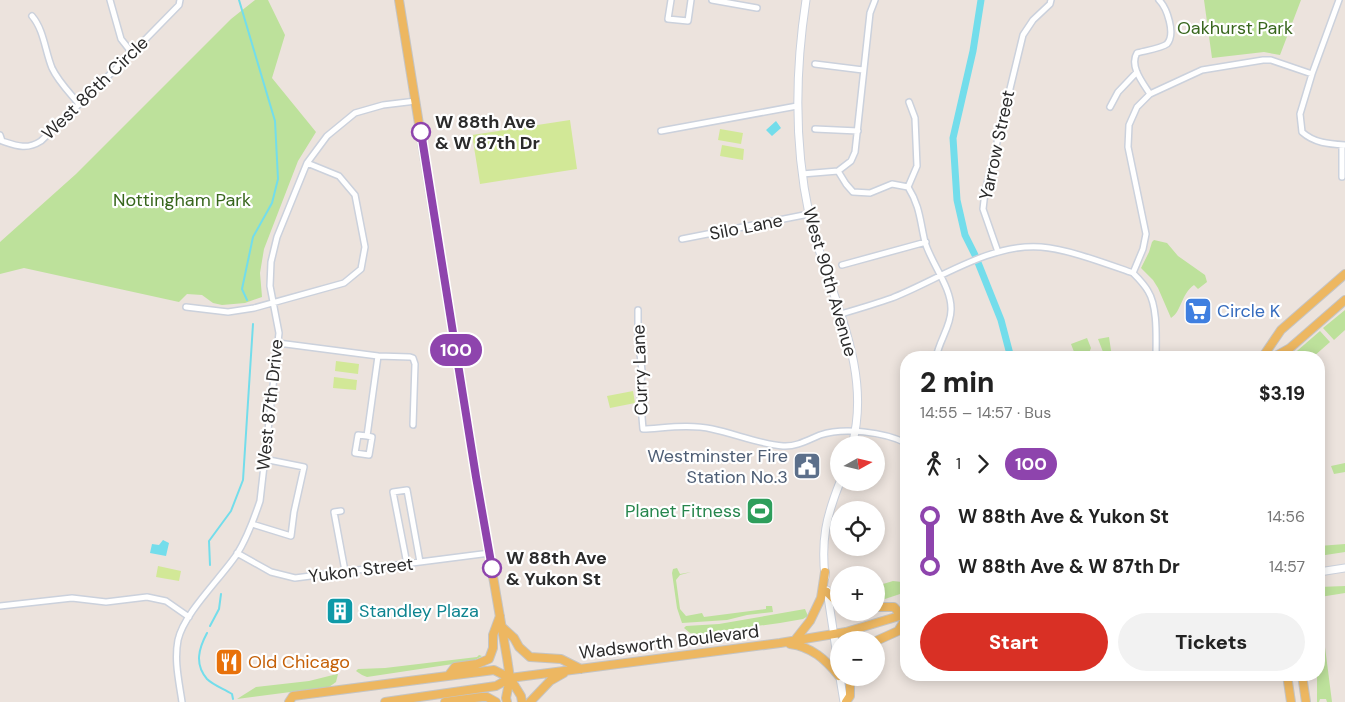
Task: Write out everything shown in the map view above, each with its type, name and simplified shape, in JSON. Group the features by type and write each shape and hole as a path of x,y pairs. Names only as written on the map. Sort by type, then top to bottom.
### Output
{"main road":[{"path":"399,0 510,678 506,702"},
{"path":"1267,351 1281,330 1345,274"},
{"path":"1285,351 1345,300"},
{"path":"795,640 810,620 821,598 825,572"},
{"path":"827,592 830,595"},
{"path":"885,607 894,607 900,612"},
{"path":"449,676 455,667 477,664 489,659 493,648 493,635 500,616"},
{"name":"Wadsworth Boulevard","path":"846,631 900,616"},
{"path":"502,626 514,638 519,648 530,658 561,659 581,669"},
{"path":"885,637 898,631 900,626"},
{"name":"Wadsworth Boulevard","path":"385,702 496,686 510,678 780,643 830,634"},
{"path":"780,643 800,645 817,654 830,665"},
{"name":"Wadsworth Boulevard","path":"289,702 293,696 494,670 510,678"},
{"path":"530,702 550,681 568,670"},
{"path":"510,678 521,696 522,702"},
{"path":"1289,681 1291,702"},
{"path":"1303,681 1306,702"},
{"path":"845,702 850,696 850,686"},
{"path":"428,697 438,702"},
{"path":"445,702 482,697 487,697 496,702"}],"street":[{"path":"110,0 121,39 132,53"},
{"name":"West 86th Circle","path":"1,140 19,147 34,146 132,53 178,5 180,0"},
{"path":"671,0 668,18 688,21 691,0"},
{"path":"712,0 757,8"},
{"name":"West 90th Avenue","path":"806,0 799,57 797,106 802,174 809,214 821,258 851,349 857,384 858,413 855,436"},
{"path":"802,174 838,171 851,161 855,152 870,13 875,0"},
{"name":"Yarrow Street","path":"998,252 985,217 983,201 1021,42 1027,28 1050,4 1051,0"},
{"path":"1150,94 1137,72 1134,58 1137,53 1166,45 1170,36 1167,12 1159,0"},
{"path":"1339,0 1312,74 1300,114 1300,133 1319,142 1343,145 1342,177"},
{"path":"32,16 38,23 53,69 78,103"},
{"path":"1132,273 1143,249 1146,234 1128,147 1129,125 1137,107 1150,94 1202,70 1271,60 1312,74"},
{"path":"816,64 863,70"},
{"path":"1110,108 1118,92 1137,72"},
{"name":"West 87th Drive","path":"182,702 176,664 178,639 189,617 237,553 252,524 260,501 279,333 270,286 271,262 277,237 307,163 327,136 355,112 416,100"},
{"path":"908,187 917,166 915,118 909,102"},
{"path":"661,131 797,106"},
{"path":"815,129 858,131"},
{"path":"186,307 228,312 247,310 344,283 361,269 365,247 356,195 338,176 307,163"},
{"path":"838,171 853,192 870,193 892,184 908,187 915,198 926,242 950,298 950,317 938,351"},
{"name":"Silo Lane","path":"682,239 809,214"},
{"path":"842,265 926,242"},
{"path":"841,314 892,298 971,262 998,252 1020,246 1048,247 1132,273 1149,291 1157,338 1156,351"},
{"name":"Curry Lane","path":"638,310 638,336 642,371 640,394 643,429 695,427 711,429 743,439 785,446 801,443 821,435 841,431 856,431"},
{"path":"278,343 378,356 410,357 414,361 413,425"},
{"path":"366,436 378,356"},
{"path":"856,431 900,440"},
{"path":"358,435 366,436 372,436 369,455 355,453 358,435"},
{"path":"252,524 291,536 304,467 264,459"},
{"path":"407,564 393,492 407,490 420,562"},
{"path":"832,631 824,545 830,508 837,491"},
{"path":"341,512 334,512 346,572"},
{"name":"Yukon Street","path":"237,553 271,572 295,578 490,553"},
{"path":"1325,571 1345,568"},
{"path":"0,606 72,598 106,602 147,597 166,601 189,617"},
{"path":"842,686 845,702"}],"green space":[{"name":"Nottingham Park","path":"255,0 268,0 285,35 272,78 316,132 298,161 264,249 260,273 262,297 245,303 222,305 213,303 202,295 187,294 179,302 24,268 0,274 0,242 76,174 231,19"},
{"name":"Oakhurst Park","path":"1204,0 1301,0 1280,55 1264,52 1212,58"},
{"path":"570,120 577,169 480,184 472,135"},
{"path":"720,129 743,133 741,144 718,140"},
{"path":"722,145 744,149 743,160 720,156"},
{"path":"1154,240 1167,243 1178,256 1205,275 1207,282 1198,289 1194,285 1186,293 1175,315 1171,318 1158,288 1141,268"},
{"path":"1345,310 1345,330 1334,340 1323,328"},
{"path":"1320,331 1330,342 1320,351 1297,351"},
{"path":"1109,337 1111,351 1103,351 1098,339"},
{"path":"1087,338 1091,348 1090,351 1074,351 1071,344"},
{"path":"336,361 359,364 358,374 335,371"},
{"path":"334,377 357,380 356,390 333,388"},
{"path":"633,391 635,403 610,408 607,396"},
{"path":"1345,463 1345,472 1334,474 1331,466"},
{"path":"1345,544 1345,552 1325,555 1325,546"},
{"path":"158,566 181,571 179,581 156,577"},
{"path":"677,568 680,574 691,572 680,575 676,580 680,609 686,616 702,613 704,617 766,609 766,606 772,606 773,612 727,620 682,623 677,608 672,573 673,569"},
{"path":"893,581 900,582 900,594 885,599 885,583"},
{"path":"1345,586 1345,593 1325,596 1325,587"},
{"path":"805,609 808,616 803,619 780,623 697,634 690,633 684,628 686,626 719,624"},
{"path":"1325,647 1332,702 1320,699 1317,702 1317,681 1325,681"},
{"path":"479,655 482,656 473,661 367,677 356,671 358,669 385,668 477,657"},
{"path":"338,674 336,682 329,687 237,699 256,687 309,681"}],"water":[{"path":"776,121 781,128 772,136 766,130"},
{"path":"163,540 169,543 166,556 150,553 152,544 159,545"}],"waterway":[{"path":"239,0 275,121 278,179 272,203 253,237 242,289 247,300"},
{"path":"981,0 973,51 953,138 957,200 965,235 1001,320 1009,351"},
{"path":"210,565 209,541 231,511 243,480 253,324"},
{"path":"210,626 219,609 221,594"},
{"path":"207,633 200,650 200,668 207,679 232,694 233,699"}],"bus line":[{"name":"100","path":"421,132 492,568"}],"place":[{"name":"W 88th Ave & W 87th Dr","path":"421,132"},
{"name":"Circle K","path":"1198,311"},
{"name":"Westminster Fire Station No.3","path":"807,466"},
{"name":"Planet Fitness","path":"760,511"},
{"name":"W 88th Ave & Yukon St","path":"492,568"},
{"name":"Standley Plaza","path":"340,611"},
{"name":"Old Chicago","path":"229,662"}]}
